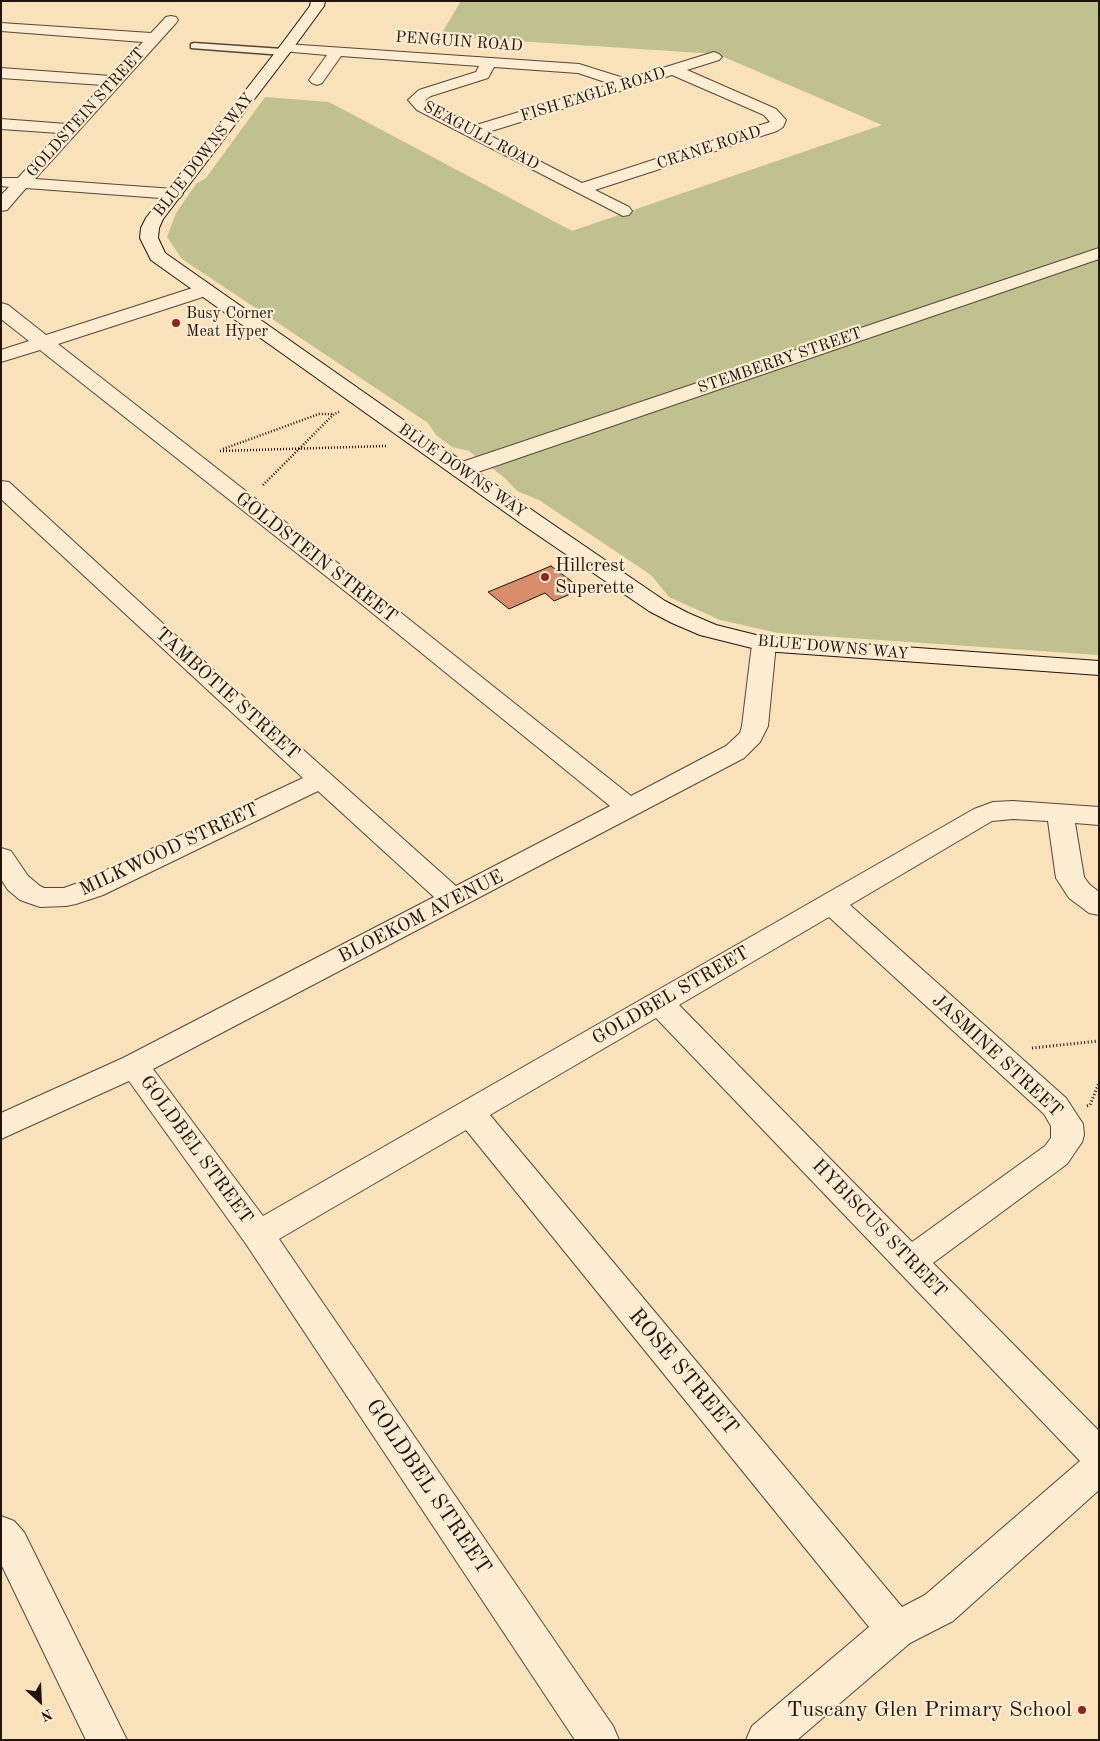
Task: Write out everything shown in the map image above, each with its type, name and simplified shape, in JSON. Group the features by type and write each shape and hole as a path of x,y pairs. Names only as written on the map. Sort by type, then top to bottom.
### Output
{"street":[{"name":"BLUE DOWNS WAY","path":"318,1 317,6 284,50 155,218 150,228 149,238 151,247 157,256 657,606 680,618 708,630 764,644 1099,668"},
{"name":"GOLDSTEIN STREET","path":"1,206 171,20"},
{"path":"1,27 155,38"},
{"name":"PENGUIN ROAD","path":"284,50 579,69 604,75 627,84"},
{"path":"317,80 337,52"},
{"name":"FISH EAGLE ROAD","path":"471,132 714,58"},
{"name":"SEAGULL ROAD","path":"488,62 483,76 426,93 416,100 422,107 623,211"},
{"name":"CRANE ROAD","path":"581,189 771,128 777,124 778,120 770,112 674,70"},
{"path":"1,73 115,81"},
{"path":"1,124 72,129"},
{"path":"1,182 174,194"},
{"name":"STEMBERRY STREET","path":"461,470 1099,253"},
{"path":"1,356 205,290"},
{"name":"GOLDSTEIN STREET","path":"1,309 629,808"},
{"name":"TAMBOTIE STREET","path":"1,487 109,585 198,670 454,900"},
{"name":"BLOEKOM AVENUE","path":"1,1128 134,1066 734,752 751,736 755,726 764,644"},
{"name":"MILKWOOD STREET","path":"1,857 18,882 30,893 40,898 66,897 93,888 320,780"},
{"name":"GOLDBEL STREET","path":"258,1235 832,904 983,814 1003,810 1099,816"},
{"path":"1060,814 1070,878 1079,891 1099,906"},
{"name":"JASMINE STREET","path":"832,904 1062,1113 1067,1124 1068,1135 1066,1142 1056,1155 910,1261"},
{"name":"HYBISCUS STREET","path":"659,1003 1099,1456"},
{"name":"GOLDBEL STREET","path":"134,1066 258,1235 599,1740"},
{"name":"ROSE STREET","path":"470,1113 896,1630"},
{"path":"766,1740 896,1630 939,1608 1099,1467"},
{"path":"1,1533 11,1544 107,1740"}],"lane":[{"path":"194,46 284,50"}],"path":[{"path":"340,412 319,414 220,451 386,446 394,443"},
{"path":"236,495 267,483 334,414"},
{"path":"993,1051 1099,1041"}],"green space":[{"path":"461,1 1099,1 1099,655 778,633 720,620 669,597 651,575 539,500 517,491 505,478 469,451 452,447 436,435 428,423 182,259 167,237 176,213 196,184 206,178 265,97 329,102 572,231 882,125 717,54 440,36"}],"building":[{"name":"Hillcrest Superette","path":"551,566 582,589 554,601 545,593 509,609 488,592"}],"place":[{"name":"Busy Corner Meat Hyper","path":"176,323"},
{"name":"Hillcrest Superette","path":"545,577"},
{"name":"Tuscany Glen Primary School","path":"1082,1710"}]}
